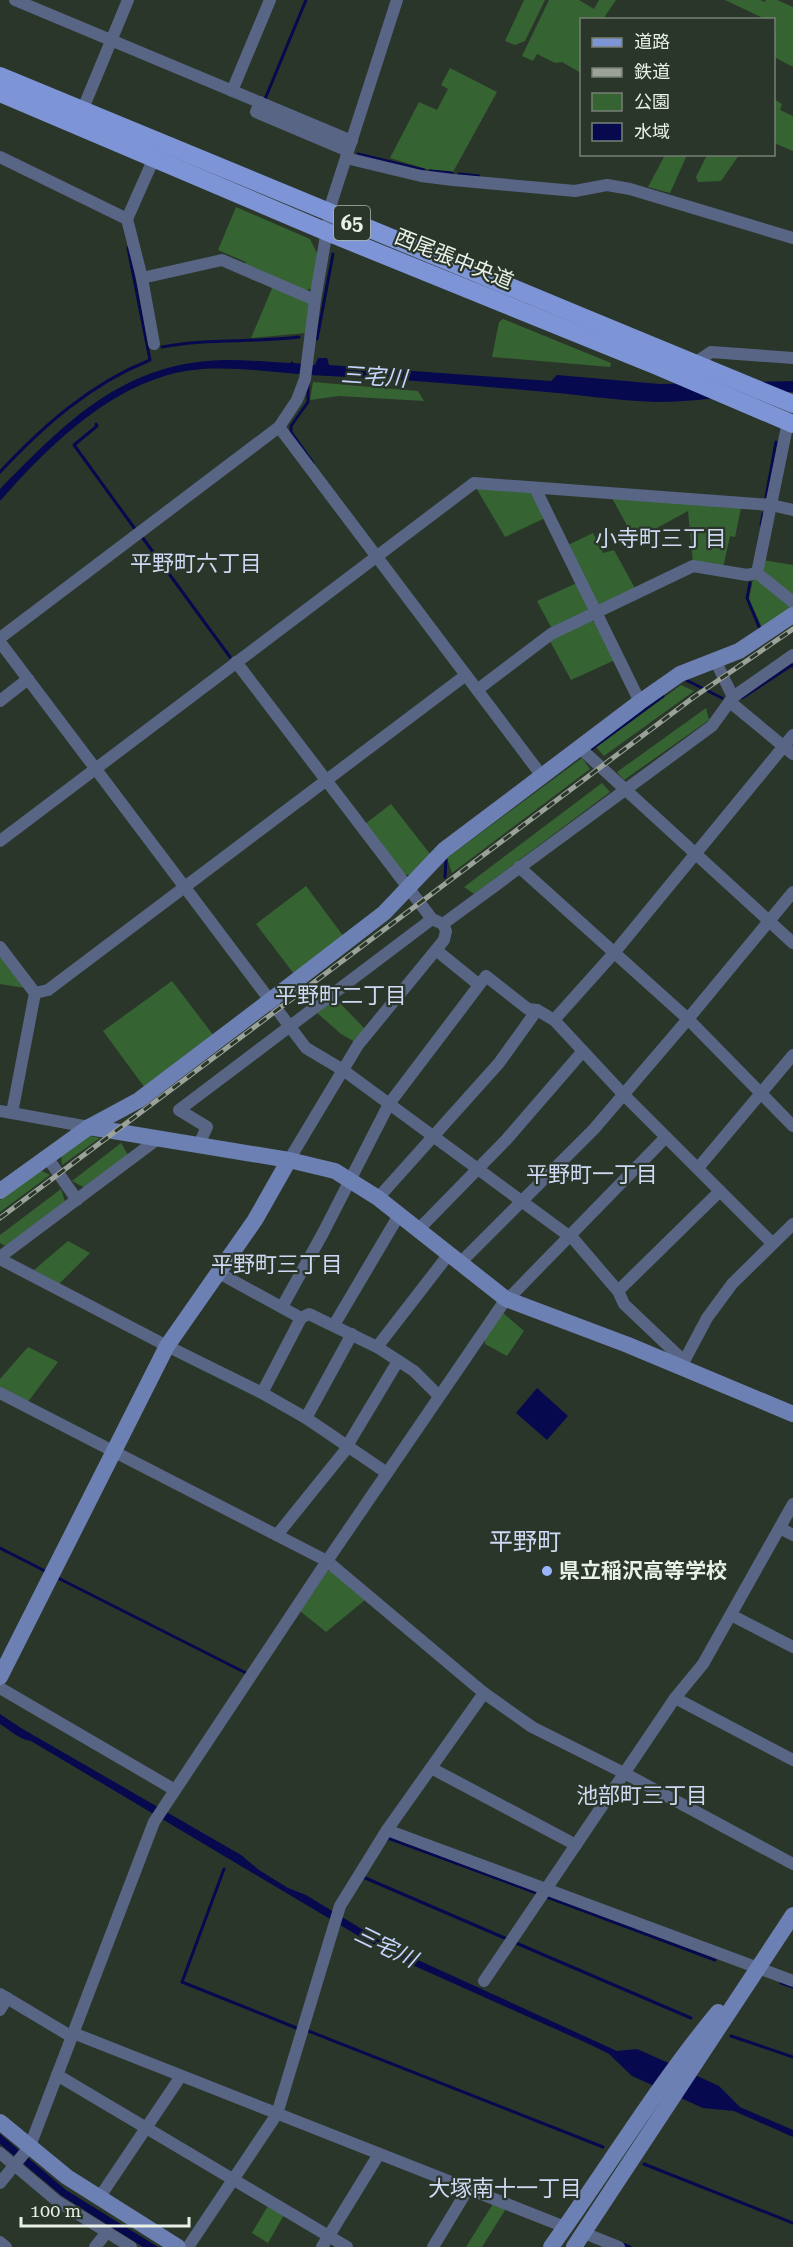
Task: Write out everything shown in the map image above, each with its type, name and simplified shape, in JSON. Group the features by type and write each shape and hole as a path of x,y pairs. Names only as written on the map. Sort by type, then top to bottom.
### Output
{"main road":[{"name":"西尾張中央道","path":"0,76 328,223 790,423"},
{"name":"西尾張中央道","path":"0,93 154,159 328,223 450,261 793,404"}],"street":[{"path":"15,0 260,102 349,150 421,176 575,192 607,185 630,189 793,238"},
{"path":"82,111 128,0"},
{"path":"232,91 270,0"},
{"path":"394,1 328,223 315,300 309,362 297,400 279,427 0,640 306,1048 343,1070 570,1235 618,1291 624,1304 683,1364"},
{"path":"0,157 127,219"},
{"path":"154,159 127,219 142,278 154,344"},
{"path":"142,278 222,260 315,300"},
{"path":"700,365 711,352 793,358"},
{"path":"757,573 790,423"},
{"path":"279,427 542,776"},
{"path":"0,842 474,483 771,505 793,510"},
{"path":"536,489 640,702"},
{"path":"477,690 551,634 693,566 747,575 757,573"},
{"path":"757,573 793,602"},
{"path":"0,1191 89,1127 139,1100 271,1000 384,913 444,850 640,702 680,674 739,651 793,615"},
{"path":"198,1146 207,1127 179,1110 289,1026 437,921 519,867 712,726 731,700 793,655"},
{"path":"715,660 731,700 788,750"},
{"path":"0,1677 167,1346 255,1220 358,1046 444,940 446,931 407,887 236,662"},
{"path":"35,993 48,990 325,779 466,675"},
{"path":"0,701 28,679"},
{"path":"554,1020 788,750 793,735"},
{"path":"580,748 793,943"},
{"path":"519,867 688,1019 793,1126"},
{"path":"377,1347 454,1258 522,1201 594,1129 793,892"},
{"path":"0,947 35,993"},
{"path":"436,950 478,984"},
{"path":"282,1308 389,1104 486,976 528,1009 537,1010 554,1020 623,1094 772,1243"},
{"path":"35,993 6,1112 319,1166 350,1179 378,1198 507,1299 683,1364 793,1414"},
{"path":"378,1198 499,1063 537,1010"},
{"path":"418,1230 478,1169 583,1052"},
{"path":"698,1168 793,1055"},
{"path":"0,2183 30,2146 156,1820 165,1805 327,1561 507,1299 666,1137"},
{"path":"159,1138 0,1258 262,1393 306,1418 387,1473"},
{"path":"47,1157 77,1200"},
{"path":"618,1291 720,1191"},
{"path":"334,1325 399,1215"},
{"path":"683,1364 695,1338 722,1297 772,1243 792,1226"},
{"path":"219,1273 301,1318"},
{"path":"262,1393 301,1318 309,1314 352,1334 398,1360 414,1371 440,1396"},
{"path":"306,1418 352,1334"},
{"path":"277,1535 348,1447 398,1360"},
{"path":"0,1393 327,1561 484,1693 532,1727 624,1773 793,1864"},
{"path":"484,1981 675,1698 703,1664 793,1504"},
{"path":"780,1528 793,1535"},
{"path":"731,1615 793,1647"},
{"path":"0,1688 175,1790"},
{"path":"188,2247 277,2114 338,1911 387,1830 484,1693"},
{"path":"675,1698 793,1760"},
{"path":"431,1768 576,1845"},
{"path":"387,1830 793,1981"},
{"path":"551,2247 666,2095 793,1915"},
{"path":"0,2010 3,1996 73,2035 565,2227"},
{"path":"57,2075 234,2180 326,2242 347,2247"},
{"path":"99,2198 181,2076"},
{"path":"619,2247 579,2240 666,2095"},
{"path":"0,2122 67,2177 178,2247"},
{"path":"0,2153 57,2201 131,2247"},
{"path":"326,2242 379,2154"},
{"path":"433,2247 468,2189"},
{"path":"95,2247 107,2232"},
{"path":"0,2242 6,2247"}],"green space":[{"path":"524,0 545,0 525,41 515,45 505,41"},
{"path":"549,0 579,0 594,9 599,0 616,0 604,18 580,18 580,72 562,62 555,63 537,54 533,61 522,56"},
{"path":"725,0 765,2 766,0 777,0 793,7 793,67 775,58 775,18 763,18"},
{"path":"450,68 497,92 453,172 426,169 390,158 419,102 437,110 448,89 441,85"},
{"path":"775,100 782,104 780,110 793,116 793,151 775,143"},
{"path":"664,156 687,156 670,193 648,187"},
{"path":"706,156 738,156 721,181 698,182 696,177"},
{"path":"236,207 310,239 318,255 313,288 303,291 245,266 246,262 218,250"},
{"path":"273,286 306,299 310,306 306,333 251,338"},
{"path":"503,319 611,363 610,367 492,357 499,322"},
{"path":"313,382 418,391 424,401 339,396 310,400"},
{"path":"475,486 529,492 536,498 545,518 505,537"},
{"path":"612,498 741,508 735,537 730,536 723,568 693,563 688,511 635,540"},
{"path":"593,533 603,553 614,550 636,590 601,606 596,605 568,545"},
{"path":"762,560 793,565 793,595 768,577"},
{"path":"753,579 758,579 793,608 763,630 749,599"},
{"path":"577,583 588,608 586,614 552,629 537,601"},
{"path":"590,620 596,623 615,660 571,680 550,641"},
{"path":"681,685 694,691 604,756 596,747"},
{"path":"706,708 709,720 624,780 617,772"},
{"path":"582,758 590,769 452,873 447,858"},
{"path":"602,783 610,792 474,894 464,887"},
{"path":"391,804 430,854 410,875 402,874 365,824"},
{"path":"306,886 344,937 294,974 256,924"},
{"path":"0,956 25,988 0,984"},
{"path":"172,981 214,1036 145,1088 103,1031"},
{"path":"335,998 365,1029 355,1042 341,1034 316,1012"},
{"path":"87,1135 100,1138 62,1165 61,1154"},
{"path":"121,1143 128,1155 85,1188 72,1181"},
{"path":"40,1170 50,1175 0,1212 0,1200"},
{"path":"61,1189 65,1202 5,1246 0,1243 0,1235"},
{"path":"68,1241 90,1253 59,1284 34,1270"},
{"path":"502,1312 524,1331 507,1356 485,1344 485,1338"},
{"path":"28,1347 58,1362 27,1403 0,1389 0,1379"},
{"path":"326,1570 334,1571 365,1600 326,1632 300,1611"},
{"path":"494,2202 507,2207 482,2247 466,2247"},
{"path":"269,2204 285,2213 268,2243 252,2233"}],"water":[{"name":"三宅川","path":"318,358 327,358 329,365 551,381 557,375 660,384 793,381 793,392 657,402 238,369 185,371 143,384 97,410 55,444 0,501 0,489 68,424 118,388 146,375 175,366 218,360 290,363 292,361 315,365"},
{"path":"537,1388 568,1416 547,1440 516,1413"},
{"name":"三宅川","path":"0,1714 241,1855 259,1870 288,1888 306,1895 396,1950 617,2051 637,2049 719,2086 740,2107 793,2130 793,2137 734,2111 703,2108 632,2076 609,2054 408,1963 31,1741 19,1737 0,1724"},
{"path":"0,2134 66,2190 158,2247 143,2247 62,2196 0,2144"}],"waterway":[{"path":"265,99 306,0"},
{"path":"358,154 424,170"},
{"path":"430,171 452,173"},
{"path":"459,174 479,176"},
{"path":"0,472 33,438 69,408 107,381 150,360 128,248"},
{"path":"317,339 333,254"},
{"path":"162,347 196,342 299,337"},
{"path":"308,384 308,402 291,426 291,432 313,463"},
{"path":"96,424 97,426 74,445 135,529"},
{"path":"766,497 776,442"},
{"path":"761,525 763,514"},
{"path":"142,537 230,657"},
{"path":"750,583 747,598 760,629"},
{"path":"742,698 793,666"},
{"path":"686,680 722,698"},
{"path":"590,750 663,696"},
{"path":"445,877 446,858"},
{"path":"0,1548 45,1571"},
{"path":"58,1578 246,1673"},
{"path":"387,1840 388,1838 539,1894"},
{"path":"224,1869 182,1982 299,2029"},
{"path":"363,1877 507,1939"},
{"path":"547,1897 715,1960"},
{"path":"516,1943 691,2018"},
{"path":"781,1983 793,1987"},
{"path":"306,2030 603,2147"},
{"path":"731,2036 793,2057"},
{"path":"644,2164 793,2223"},
{"path":"621,2243 630,2247"}],"railway":[{"path":"0,1218 694,697 793,629"}],"place":[{"name":"県立稲沢高等学校","path":"547,1571"}],"district":[{"name":"小寺町三丁目","path":"661,538"},
{"name":"平野町六丁目","path":"196,563"},
{"name":"平野町二丁目","path":"341,995"},
{"name":"平野町一丁目","path":"592,1174"},
{"name":"平野町三丁目","path":"277,1264"},
{"name":"平野町","path":"525,1542"},
{"name":"池部町三丁目","path":"642,1795"},
{"name":"大塚南十一丁目","path":"505,2188"}]}
